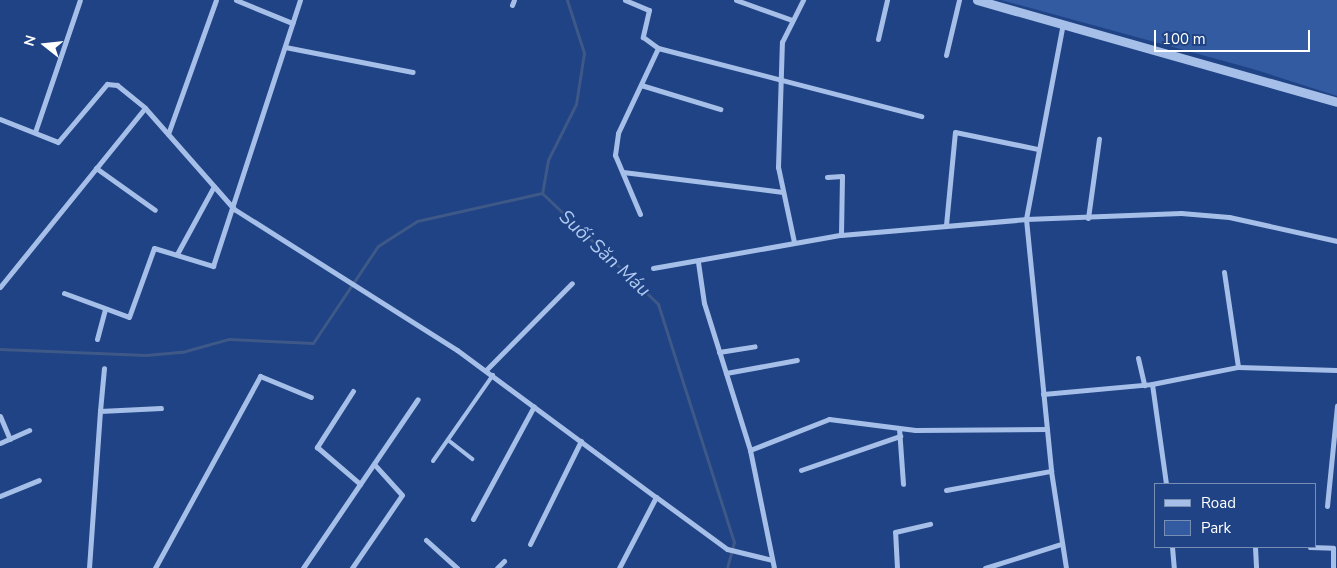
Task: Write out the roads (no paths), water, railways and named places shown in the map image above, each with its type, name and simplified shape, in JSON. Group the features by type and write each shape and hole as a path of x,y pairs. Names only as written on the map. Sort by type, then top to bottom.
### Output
{"street":[{"path":"35,132 80,0"},
{"path":"168,134 216,0"},
{"path":"236,0 292,23"},
{"path":"64,293 129,317 152,251 157,247 213,266 234,209 300,0"},
{"path":"625,0 649,10 643,37 658,48 783,82 921,116"},
{"path":"736,0 792,20"},
{"path":"794,242 778,167 783,82 782,42 803,0"},
{"path":"878,39 887,0"},
{"path":"946,54 959,0"},
{"path":"983,1 1337,102"},
{"path":"1063,24 1026,220 1050,471 1066,568"},
{"path":"285,47 413,72"},
{"path":"640,214 623,172 616,164 618,133 642,86 658,48"},
{"path":"0,119 58,142 111,82 145,108 234,209 486,370 727,549 772,560"},
{"path":"642,86 720,109"},
{"path":"0,287 145,108"},
{"path":"946,225 955,132 1038,149"},
{"path":"1088,218 1099,139"},
{"path":"96,168 155,210"},
{"path":"623,172 783,192"},
{"path":"827,177 842,176 842,235"},
{"path":"178,254 214,186"},
{"path":"653,268 698,262 794,242 842,235 946,225 1181,213 1219,216 1337,241"},
{"path":"698,262 704,303 750,450 774,568"},
{"path":"1224,272 1238,367"},
{"path":"486,370 572,283"},
{"path":"97,339 105,309"},
{"path":"719,352 756,346"},
{"path":"1138,358 1144,385"},
{"path":"726,373 797,360"},
{"path":"1043,394 1152,384 1238,367 1337,370"},
{"path":"89,568 104,368"},
{"path":"155,568 260,376 311,397"},
{"path":"1152,384 1166,483"},
{"path":"353,391 317,447 360,484"},
{"path":"303,568 418,399"},
{"path":"1327,506 1335,453 1337,405"},
{"path":"474,519 534,406"},
{"path":"100,411 161,408"},
{"path":"0,416 10,438"},
{"path":"750,450 822,420 899,428 1047,429"},
{"path":"899,428 903,484"},
{"path":"0,443 29,430"},
{"path":"801,470 900,436"},
{"path":"530,544 581,442"},
{"path":"352,568 402,494 374,464"},
{"path":"946,490 1050,471"},
{"path":"0,496 39,480"},
{"path":"620,568 656,497"},
{"path":"897,568 895,532 930,524"},
{"path":"426,540 457,568"},
{"path":"985,568 1061,544"},
{"path":"1172,548 1174,568"},
{"path":"1255,548 1256,568"},
{"path":"1317,548 1335,549 1333,568"},
{"path":"498,568 504,561"}],"lane":[{"path":"433,461 493,375"},
{"path":"448,440 472,459"}],"waterway":[{"name":"Suối Săn Máu","path":"567,0 584,53 576,104 548,160 542,193 658,304 734,542 727,568"},
{"path":"0,349 146,355 182,352 229,339 313,343 378,246 417,221 542,193"}]}
